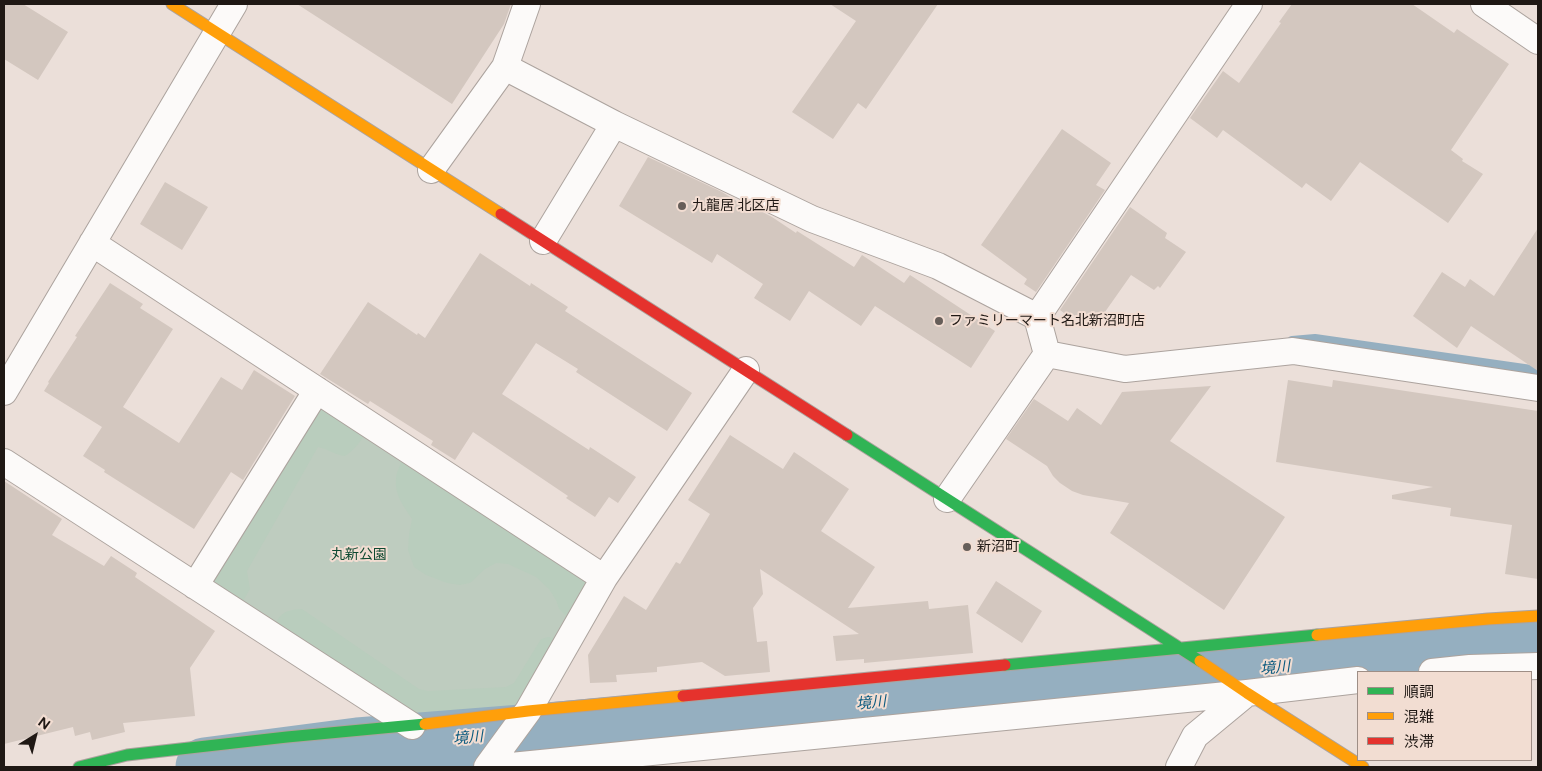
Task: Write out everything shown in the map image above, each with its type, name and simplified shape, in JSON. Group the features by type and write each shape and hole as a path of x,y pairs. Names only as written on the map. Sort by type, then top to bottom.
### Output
{"street":[{"path":"172,4 1181,648 1363,767"},
{"path":"4,392 234,4"},
{"path":"431,170 505,67 527,4"},
{"path":"1036,317 1249,4"},
{"path":"1484,4 1538,41"},
{"path":"505,67 614,124 812,218 938,266 1036,317 1047,354"},
{"path":"543,241 614,124"},
{"path":"92,243 604,578"},
{"path":"1047,354 1126,369 1293,351 1538,388"},
{"path":"947,499 1047,354"},
{"path":"487,767 527,712 604,578 746,370"},
{"path":"196,586 317,390"},
{"path":"4,462 412,726"},
{"path":"79,767 127,755 287,737 412,726 527,712 1181,648 1538,616"},
{"path":"1442,671 1470,668 1538,666"},
{"path":"501,767 1241,689 1357,680"},
{"path":"1179,767 1195,736 1241,689"}],"green space":[{"name":"丸新公園","path":"318,394 601,579 526,708 412,723 199,585"},
{"path":"318,394 366,432 364,436 345,456 318,447 247,571 250,589 243,601 199,585"},
{"path":"402,460 601,579 567,617 559,609 549,589 536,577 508,564 496,563 485,569 470,583 460,585 447,583 426,575 414,567 408,550 412,519 400,500 396,485 397,474"},
{"path":"302,609 419,689 428,691 506,687 514,683 541,639 555,638 526,708 412,723 273,628 284,613"}],"building":[{"path":"4,4 23,4 68,32 38,80 4,59"},
{"path":"297,4 511,4 504,24 452,104"},
{"path":"830,4 938,4 866,109 858,103 833,139 792,112 856,21"},
{"path":"1292,4 1412,4 1454,33 1457,29 1509,64 1451,150 1463,159 1462,161 1483,174 1448,223 1360,162 1331,201 1306,183 1302,188 1223,130 1217,138 1190,118 1223,71 1239,83"},
{"path":"1062,129 1111,163 1096,185 1105,190 1036,292 1024,284 1027,279 981,245"},
{"path":"648,157 722,192 753,211 755,208 772,217 854,267 862,255 904,283 910,275 995,331 971,368 875,306 861,326 809,291 790,321 754,298 763,284 717,254 712,263 619,206"},
{"path":"165,182 208,207 182,250 140,224"},
{"path":"1130,207 1167,233 1165,238 1186,252 1160,288 1158,286 1154,290 1131,275 1093,329 1072,314 1069,317 1060,310"},
{"path":"1538,228 1538,371 1471,326 1457,348 1413,316 1442,272 1465,287 1470,279 1494,296"},
{"path":"480,253 530,286 531,283 568,307 565,311 692,393 667,431 576,372 578,369 536,343 502,394 589,450 590,447 636,477 618,503 609,497 595,517 566,498 568,496 473,432 455,460 431,445 433,441 370,401 368,404 320,374 368,302 417,335 418,333 425,338"},
{"path":"110,283 143,304 140,308 173,329 123,407 179,443 221,377 242,390 254,370 295,396 243,480 231,472 194,529 104,472 105,470 83,456 102,427 44,391 77,337 75,336"},
{"path":"1288,380 1332,387 1333,380 1538,411 1538,579 1505,574 1512,525 1450,516 1451,508 1392,499 1392,495 1433,487 1276,462"},
{"path":"1211,386 1170,441 1285,517 1224,610 1110,533 1129,503 1083,495 1072,491 1053,476 1047,466 1006,439 1034,399 1068,421 1077,408 1101,425 1122,392"},
{"path":"730,435 783,469 794,452 849,489 821,531 875,567 848,608 928,601 929,609 968,605 973,653 864,663 864,659 836,661 833,636 859,634 760,569 763,594 753,608 757,642 767,641 770,672 725,676 702,662 657,667 657,672 616,675 617,682 590,683 588,655 624,596 646,610 676,562 680,564 710,514 688,500"},
{"path":"4,481 62,519 52,535 104,566 111,556 137,573 135,577 215,631 190,668 195,716 123,723 125,732 92,740 90,732 75,736 73,727 4,744"},
{"path":"996,581 1042,611 1022,643 976,613"}],"waterway":[{"path":"1292,341 1315,339 1538,371"},
{"name":"境川","path":"205,767 358,747 1139,680 1264,667 1538,645"}],"traffic: fast":[{"path":"847,435 1200,661"},
{"path":"1005,665 1317,635"},
{"path":"79,767 127,755 425,724"}],"traffic: slow":[{"path":"172,4 501,214"},
{"path":"1317,635 1538,616"},
{"path":"1200,661 1363,767"},
{"path":"425,724 528,711 683,696"}],"traffic: jam":[{"path":"501,214 847,435"},
{"path":"683,696 1005,665"}],"place":[{"name":"九龍居 北区店","path":"682,206"},
{"name":"ファミリーマート名北新沼町店","path":"939,321"},
{"name":"新沼町","path":"967,547"}]}
